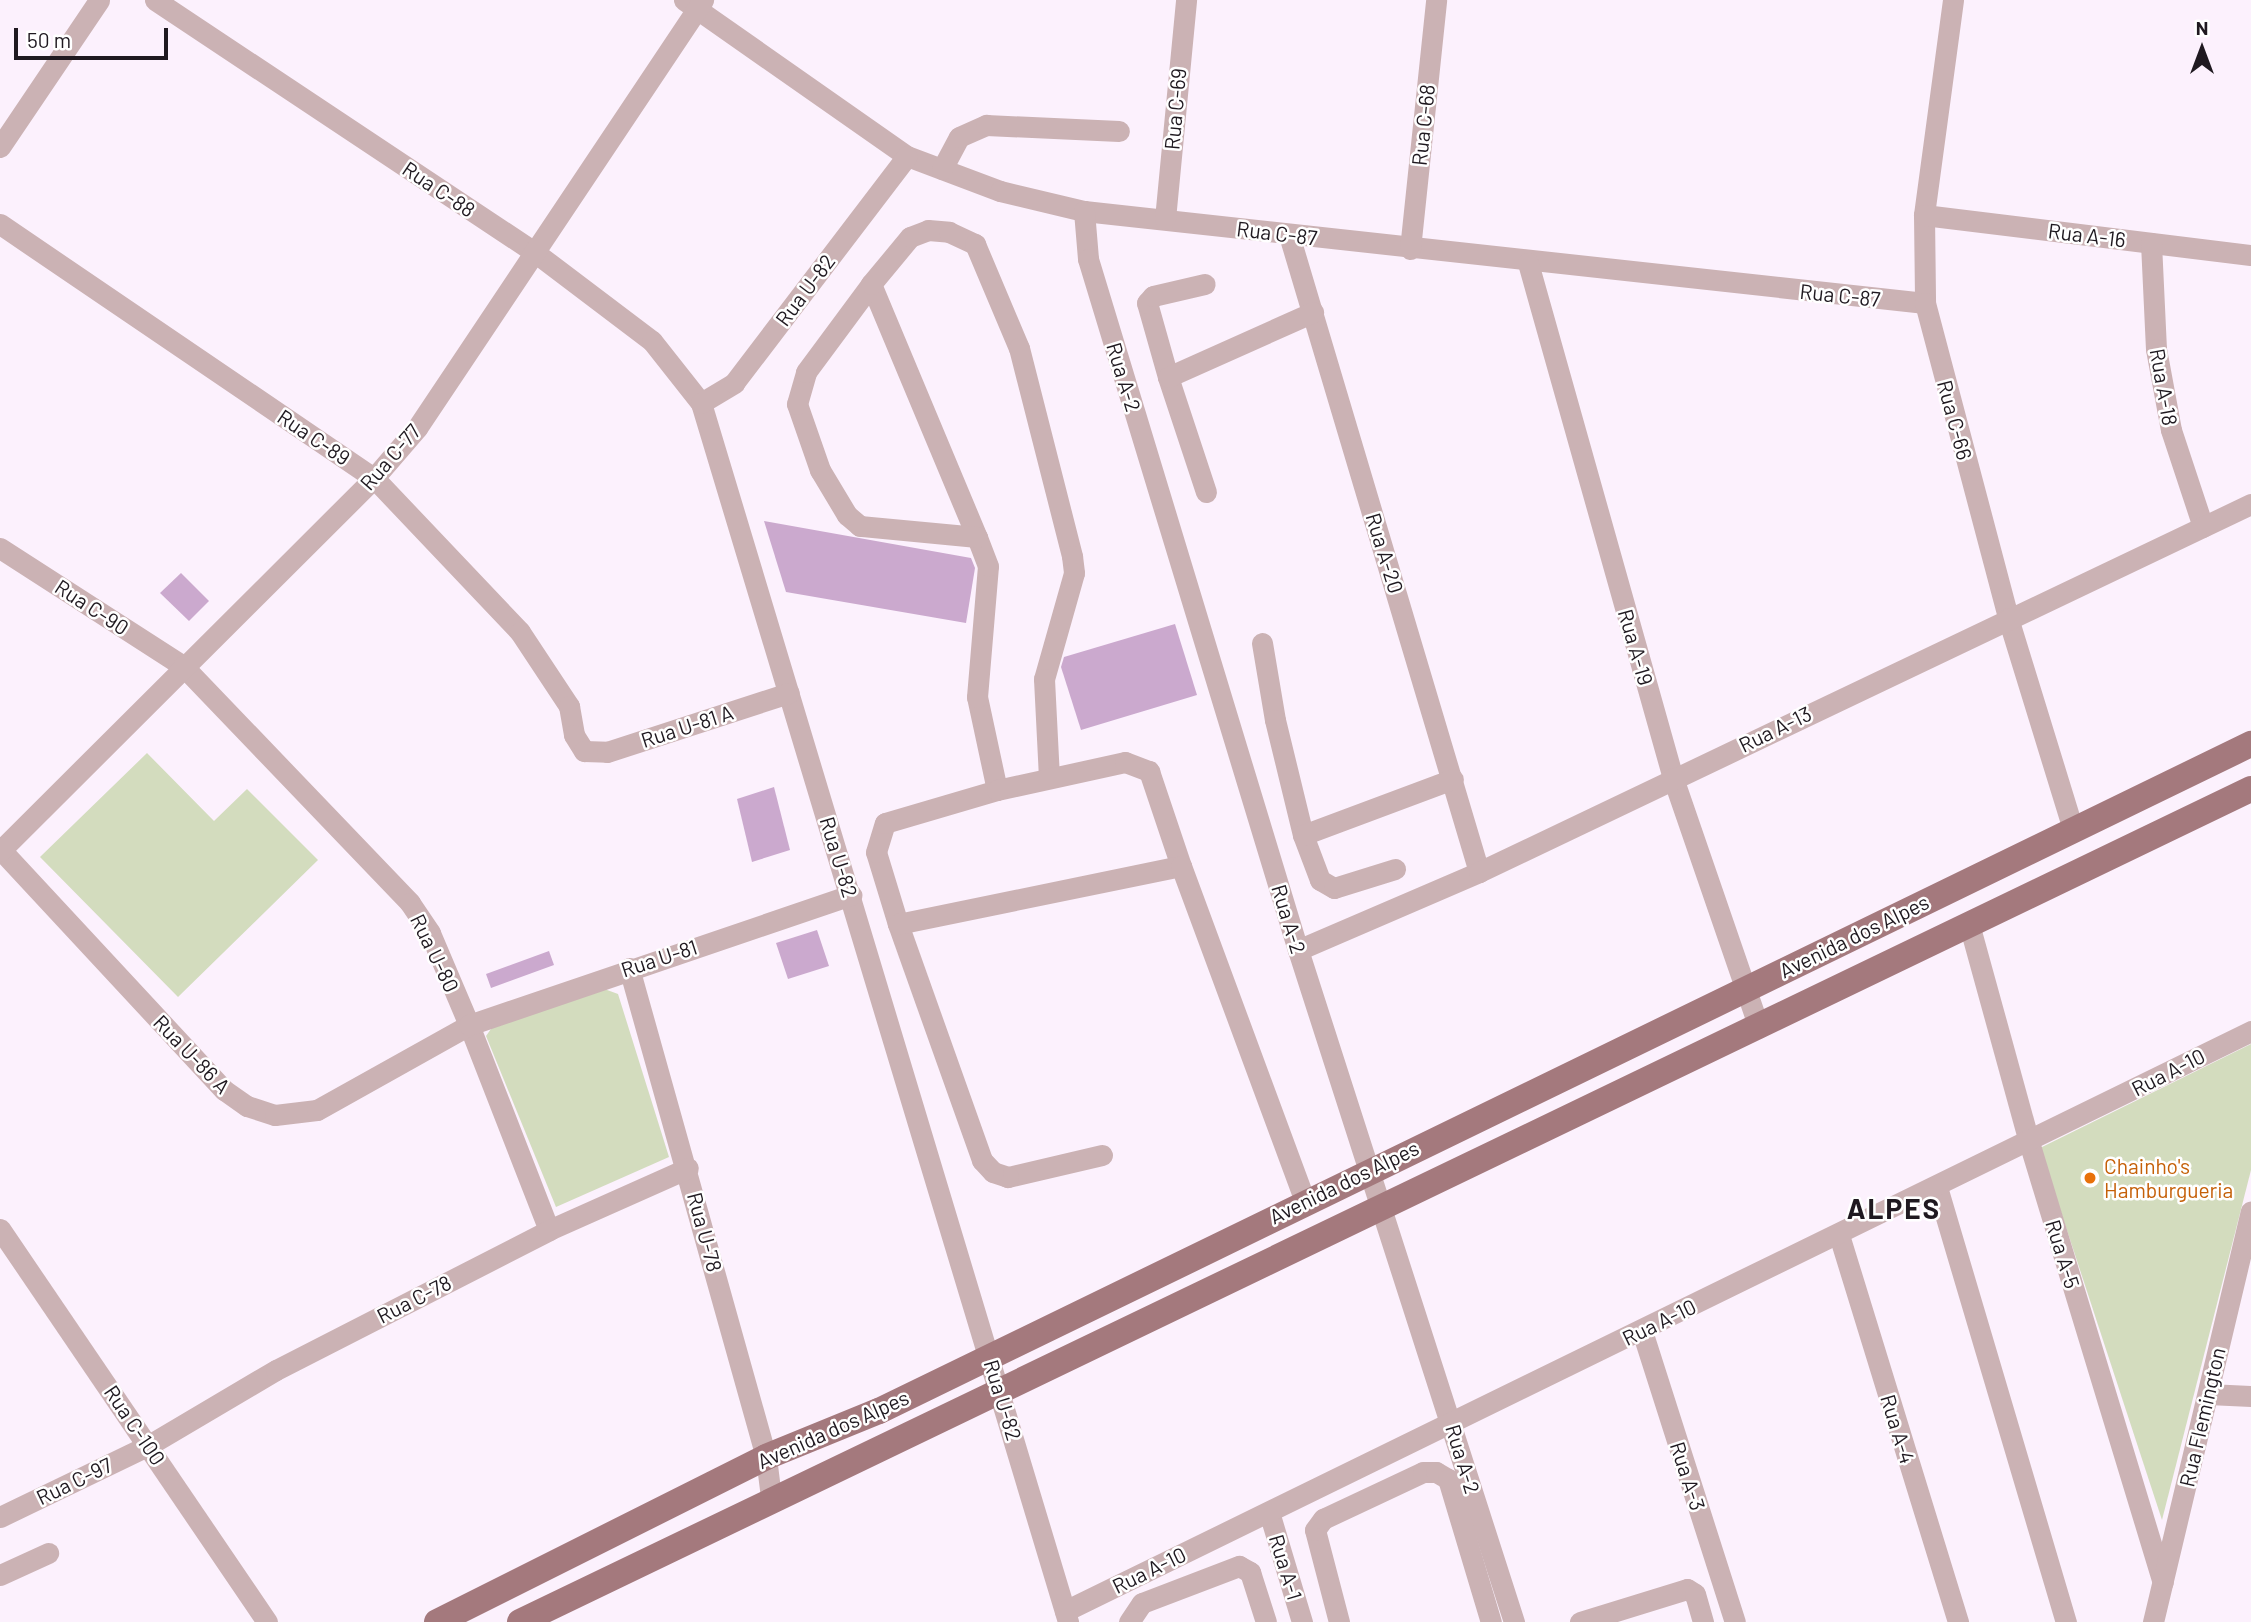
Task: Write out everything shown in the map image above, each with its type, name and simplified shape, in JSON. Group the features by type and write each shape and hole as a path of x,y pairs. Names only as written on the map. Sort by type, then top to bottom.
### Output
{"main road":[{"name":"Avenida dos Alpes","path":"437,1622 469,1615 765,1457 879,1411 1368,1170 2251,744"},
{"name":"Avenida dos Alpes","path":"520,1622 771,1497 1001,1392 2251,789"}],"street":[{"path":"0,147 99,0"},
{"name":"Rua C-88","path":"155,0 533,251 652,341 701,403"},
{"name":"Rua C-69","path":"1165,219 1186,0"},
{"name":"Rua C-68","path":"1410,249 1436,0"},
{"name":"Rua C-66","path":"1953,0 1924,215 1925,303 2008,618 2073,829"},
{"name":"Rua C-77","path":"0,850 374,478 416,428 694,3"},
{"name":"Rua C-87","path":"694,3 907,156 1000,191 1084,211 1528,262 1925,303"},
{"path":"942,169 959,137 979,126 1119,131"},
{"name":"Rua U-82","path":"907,156 734,383 701,403 1001,1392 1066,1617"},
{"name":"Rua A-2","path":"1084,211 1088,259 1298,950 1514,1622"},
{"name":"Rua A-16","path":"1924,215 2251,255"},
{"name":"Rua C-89","path":"0,224 374,478 520,632 569,706 574,735 584,751"},
{"path":"977,537 860,526 847,515 820,470 797,404 799,389 871,284 910,237 928,230 949,232 975,244 1019,348 1074,573 1044,679 1049,778"},
{"name":"Rua A-20","path":"1289,235 1479,872"},
{"name":"Rua A-18","path":"2151,243 2156,349 2171,430 2203,527"},
{"name":"Rua A-19","path":"1528,262 1673,778 1759,1027"},
{"path":"871,284 988,566 977,697 997,790"},
{"path":"1205,284 1153,296 1147,303 1206,492"},
{"path":"1168,377 1312,312"},
{"name":"Rua A-13","path":"1298,950 1479,872 2251,504"},
{"name":"Rua C-90","path":"0,548 183,666"},
{"path":"1262,643 1303,835 1325,886 1334,888 1395,869"},
{"name":"Rua U-80","path":"183,666 410,903 430,933 548,1230"},
{"name":"Rua U-81 A","path":"584,751 607,752 789,693"},
{"path":"1102,1155 1008,1177 993,1172 982,1160 898,924 876,852 886,823 997,790 1125,762 1149,771 1181,866 1305,1201"},
{"path":"1303,835 1453,779"},
{"name":"Rua U-86 A","path":"0,850 224,1090 247,1106 275,1115 317,1110 469,1026"},
{"path":"898,924 1181,866"},
{"name":"Rua U-81","path":"469,1026 629,968 851,895"},
{"name":"Rua A-5","path":"1969,924 2029,1142 2163,1581"},
{"name":"Rua U-78","path":"629,968 688,1168 765,1457 771,1497"},
{"name":"Rua A-10","path":"1066,1617 1269,1512 2251,1031"},
{"name":"Rua C-78","path":"149,1445 276,1370 548,1230 688,1168"},
{"path":"1937,1187 2066,1622"},
{"name":"Rua Flemington","path":"2153,1622 2251,1212"},
{"name":"Rua C-100","path":"0,1229 267,1622"},
{"name":"Rua A-4","path":"1839,1235 1958,1622"},
{"name":"Rua A-3","path":"1642,1331 1735,1622"},
{"path":"2208,1394 2251,1396"},
{"name":"Rua C-97","path":"0,1517 149,1445"},
{"path":"1339,1622 1315,1530 1323,1519 1423,1472 1436,1472 1448,1479 1491,1622"},
{"name":"Rua A-1","path":"1269,1512 1302,1622"},
{"path":"0,1575 48,1553"},
{"path":"1129,1622 1142,1603 1239,1566 1250,1572 1266,1622"},
{"path":"1580,1622 1687,1589 1695,1594 1703,1622"}],"green space":[{"path":"147,753 214,821 247,789 318,860 178,997 40,857"},
{"path":"599,987 618,994 669,1157 556,1207 486,1036 498,1019"},
{"path":"2251,1044 2251,1170 2162,1520 2040,1148"}],"building":[{"path":"764,521 971,558 975,568 966,623 786,592"},
{"path":"181,573 209,601 189,621 160,593"},
{"path":"1175,624 1197,695 1081,730 1061,667 1064,657"},
{"path":"774,787 790,850 752,862 737,799"},
{"path":"817,930 829,966 788,979 776,943"},
{"path":"549,951 554,965 491,988 486,974"}],"place":[{"name":"Chainho's Hamburgueria","path":"2090,1178"}],"district":[{"name":"ALPES","path":"1894,1208"}]}
